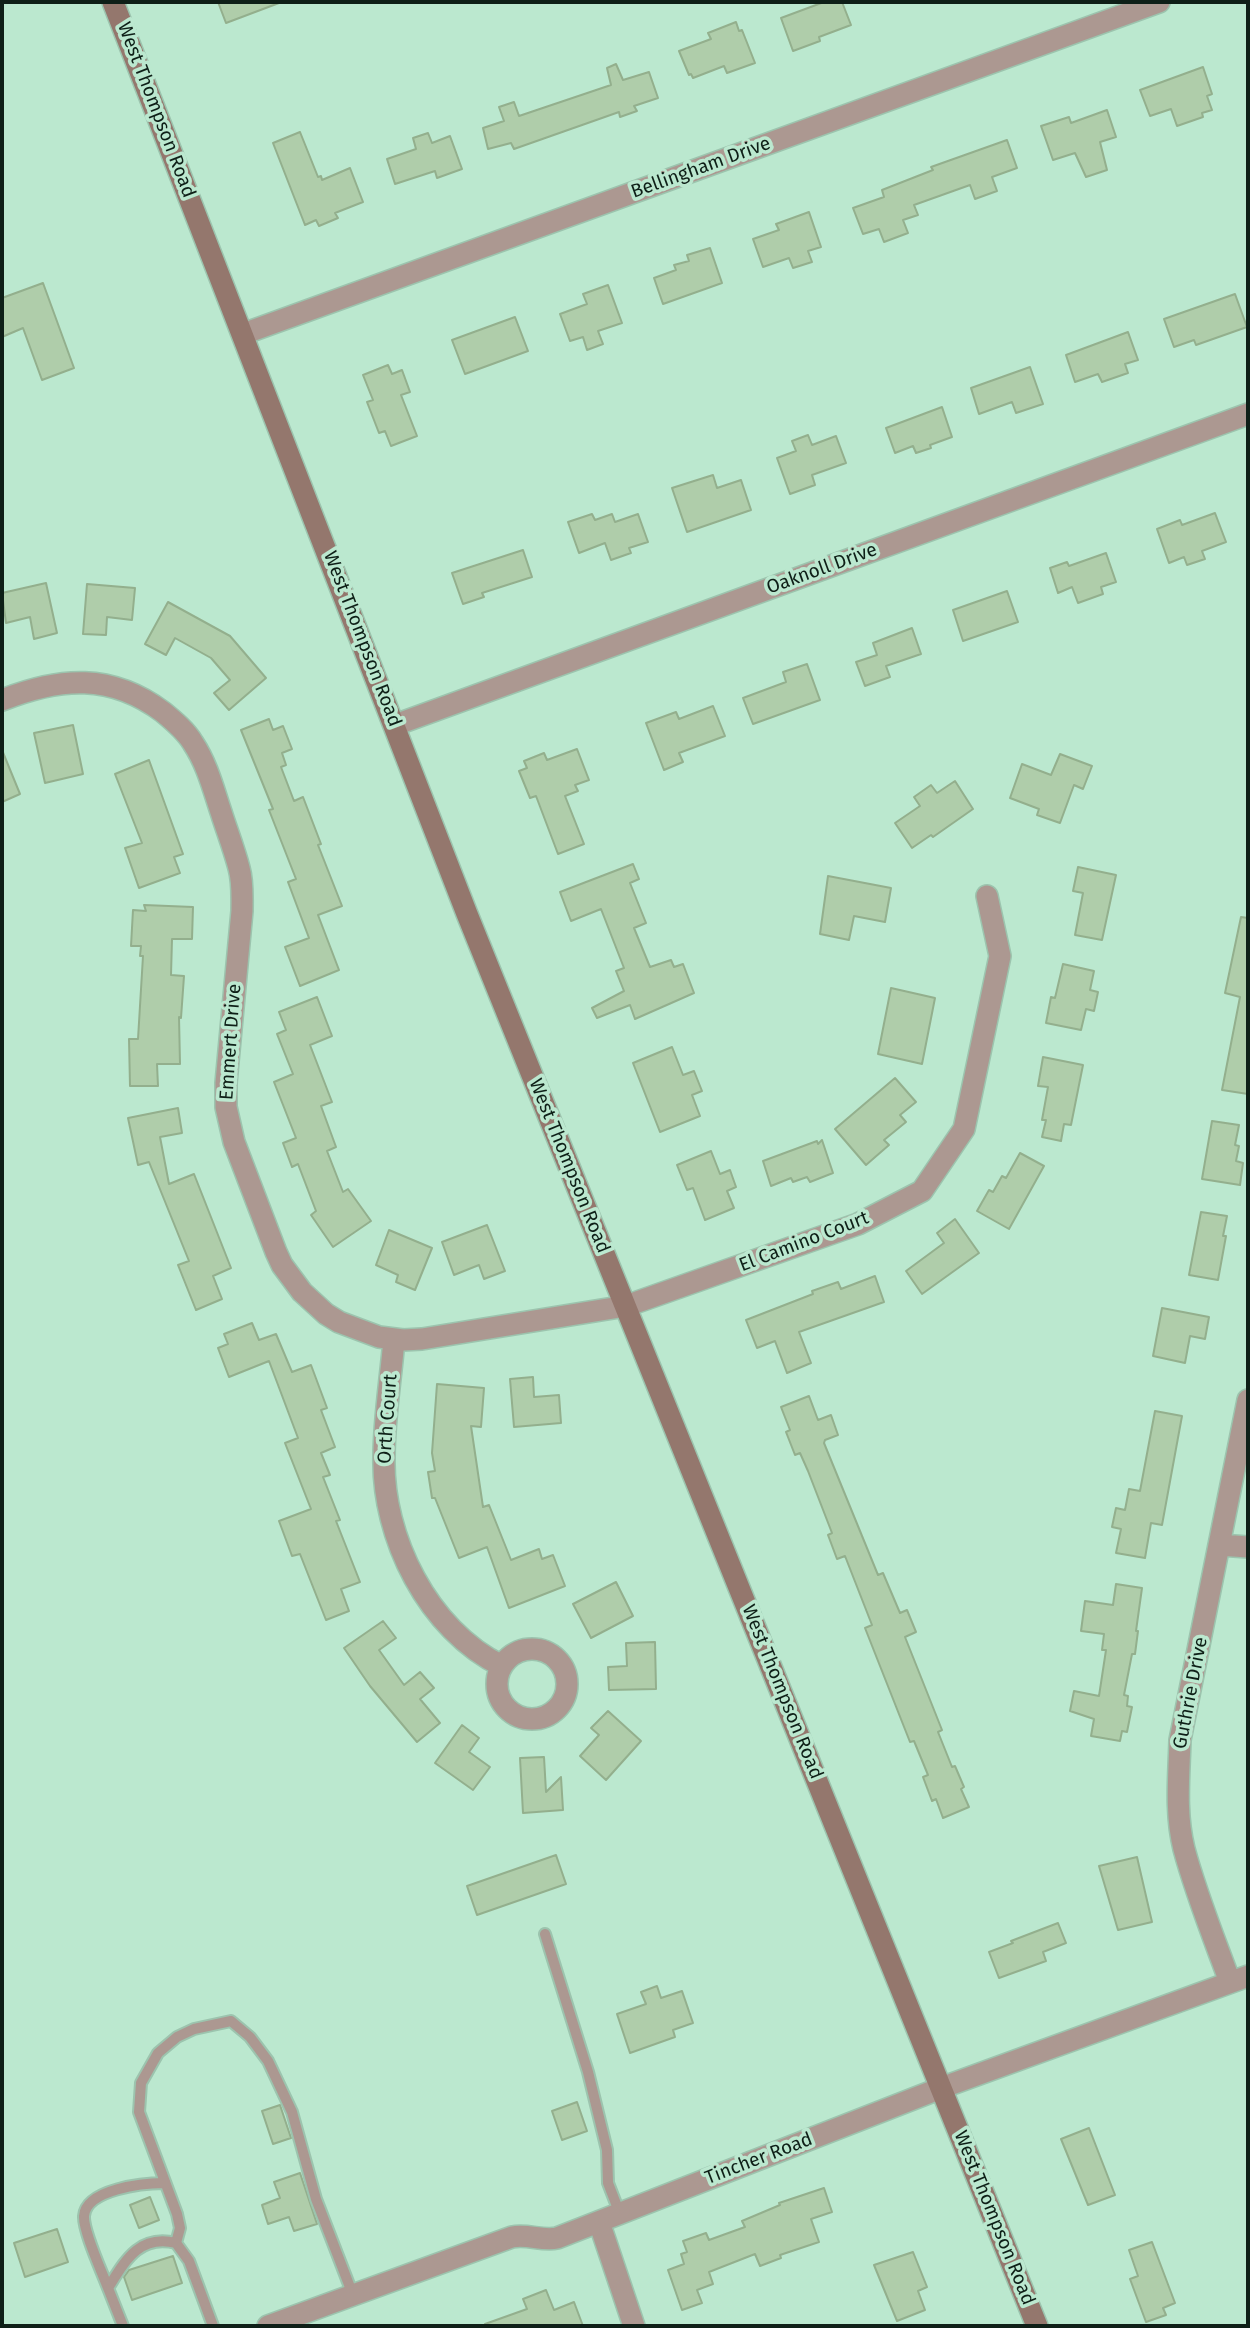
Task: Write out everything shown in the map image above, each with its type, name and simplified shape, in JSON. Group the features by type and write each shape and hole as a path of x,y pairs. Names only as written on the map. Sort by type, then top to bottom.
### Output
{"main road":[{"name":"West Thompson Road","path":"113,2 467,914 1037,2326"}],"street":[{"name":"Bellingham Drive","path":"243,334 1159,2"},
{"name":"Oaknoll Drive","path":"395,725 1248,414"},
{"name":"Emmert Drive","path":"2,701 32,689 59,683 112,686 150,703 173,720 192,741 209,774 240,870 242,911 226,1083 228,1121 233,1142 276,1252 302,1292 326,1314 351,1328 394,1339 422,1339 626,1306"},
{"name":"El Camino Court","path":"626,1306 858,1224 922,1191 964,1129 1000,956 987,896"},
{"name":"Orth Court","path":"394,1339 383,1457 385,1486 395,1532 405,1559 441,1615 467,1643 502,1666"},
{"name":"Guthrie Drive","path":"1239,1979 1184,1848 1178,1793 1180,1740 1248,1401"},
{"path":"1220,1545 1248,1547"},
{"name":"Tincher Road","path":"268,2326 512,2237 522,2235 551,2239 599,2222 941,2088 1239,1979"},
{"path":"599,2222 634,2326"}],"lane":[{"path":"545,1934 588,2072 607,2150 608,2183 620,2214"},
{"path":"176,2243 180,2228 177,2214 139,2112 141,2083 158,2053 177,2037 194,2029 231,2021 250,2037 268,2061 292,2112 316,2199 353,2295"},
{"path":"123,2326 91,2243 84,2216 89,2204 99,2196 142,2183 164,2183"},
{"path":"108,2288 130,2254 148,2243 165,2240 176,2243 189,2261 213,2326"}],"building":[{"path":"218,2 279,2 279,3 226,23"},
{"path":"824,2 842,2 851,25 819,37 820,41 793,51 781,18"},
{"path":"736,22 755,63 727,73 724,66 693,78 689,75 679,51 711,39 708,33"},
{"path":"616,64 623,80 649,72 658,98 634,106 637,111 620,117 619,112 514,149 511,143 488,149 483,128 504,121 499,107 514,102 519,116 611,85 607,68"},
{"path":"1203,67 1212,94 1207,96 1212,110 1202,113 1203,117 1177,126 1171,109 1150,116 1140,90"},
{"path":"1107,110 1116,137 1100,142 1107,170 1086,177 1075,153 1053,160 1041,126 1069,117 1071,123"},
{"path":"300,132 318,177 321,176 322,180 350,168 363,202 335,213 338,218 319,226 316,220 305,225 273,143"},
{"path":"428,133 432,143 450,136 462,169 437,178 435,171 395,184 387,159 416,149 413,138"},
{"path":"1007,140 1017,168 992,177 997,191 975,199 970,185 914,205 918,215 903,220 908,233 884,242 879,229 863,234 853,208 884,197 882,190 933,170 931,167"},
{"path":"809,212 821,247 808,251 812,262 793,268 789,258 763,267 753,239 779,230 776,224"},
{"path":"710,248 722,283 663,304 654,278 676,270 674,265 689,261 687,255"},
{"path":"43,283 74,368 42,380 23,328 2,337 2,298"},
{"path":"608,285 622,323 598,331 603,344 587,350 583,337 570,341 560,314 587,304 583,294"},
{"path":"1235,294 1247,327 1196,345 1194,340 1174,347 1164,319"},
{"path":"515,317 528,351 465,374 452,340"},
{"path":"1128,332 1138,360 1125,364 1128,373 1102,382 1098,374 1075,382 1066,355"},
{"path":"388,365 392,374 402,370 410,392 401,395 417,436 391,446 385,431 379,433 367,402 373,400 363,375"},
{"path":"1030,367 1043,404 1016,413 1012,402 979,414 971,388"},
{"path":"942,407 952,437 916,453 913,446 895,453 886,428"},
{"path":"808,435 812,445 836,436 846,463 812,475 815,485 790,494 777,458 796,451 792,441"},
{"path":"713,475 717,488 741,480 751,510 687,532 672,488"},
{"path":"1215,513 1226,542 1202,551 1205,559 1187,565 1184,557 1169,563 1157,529 1180,520 1182,525"},
{"path":"592,514 595,520 612,514 615,522 638,514 648,542 629,548 631,553 611,560 605,543 579,553 568,522"},
{"path":"523,550 532,577 482,593 484,597 463,604 452,573"},
{"path":"1106,553 1116,582 1101,587 1103,594 1078,603 1072,587 1058,593 1050,568 1067,562 1069,566"},
{"path":"46,583 57,633 34,639 30,617 6,623 2,593"},
{"path":"87,584 135,588 132,620 107,617 106,635 83,634"},
{"path":"1007,591 1018,622 963,641 953,610"},
{"path":"168,602 230,636 266,678 229,710 214,693 230,680 211,658 175,638 166,655 145,644"},
{"path":"912,628 921,654 886,666 890,677 865,686 856,662 877,655 873,643"},
{"path":"807,664 820,700 753,724 743,698 786,682 783,672"},
{"path":"713,706 725,736 679,753 683,762 664,770 646,723 676,712 679,719"},
{"path":"269,719 273,730 283,726 292,749 282,753 286,765 281,767 294,801 303,797 342,906 318,915 339,970 300,986 285,947 309,938 288,882 296,879 269,810 273,809 241,730"},
{"path":"73,725 83,774 45,783 34,733"},
{"path":"577,749 589,780 575,785 578,791 565,796 584,844 558,854 536,796 530,798 519,771 527,768 524,761 544,753 547,760"},
{"path":"2,750 20,794 2,802"},
{"path":"1060,754 1092,766 1083,789 1074,785 1060,823 1037,815 1039,809 1010,798 1022,764 1051,775"},
{"path":"149,760 183,854 174,857 180,873 139,888 125,848 142,843 115,774"},
{"path":"955,781 973,809 912,848 895,823 920,806 914,797 931,785 937,793"},
{"path":"633,864 639,879 630,883 646,923 634,928 650,967 671,960 674,967 683,964 694,993 635,1019 630,1005 597,1018 592,1008 624,991 616,971 624,968 601,909 571,921 560,892"},
{"path":"1078,867 1116,875 1102,940 1075,935 1083,893 1073,891"},
{"path":"828,876 891,888 885,922 854,916 849,940 820,934"},
{"path":"144,905 193,907 192,939 172,939 171,975 184,976 181,1018 179,1017 180,1064 157,1064 158,1086 130,1086 129,1039 138,1039 143,956 140,956 141,946 131,946 133,910 146,911"},
{"path":"1241,917 1248,918 1248,1094 1222,1090 1240,997 1225,993"},
{"path":"1063,964 1094,971 1090,990 1098,992 1094,1011 1086,1009 1081,1030 1046,1023 1051,997 1055,998"},
{"path":"891,988 935,998 922,1064 878,1054"},
{"path":"317,997 332,1036 310,1045 332,1102 321,1106 336,1147 327,1151 343,1192 348,1189 371,1221 333,1247 311,1215 316,1211 298,1164 292,1167 283,1143 296,1138 274,1082 293,1074 277,1034 286,1030 279,1012"},
{"path":"672,1047 683,1075 694,1071 702,1091 692,1095 700,1116 660,1132 633,1063"},
{"path":"1043,1057 1083,1065 1071,1125 1064,1124 1061,1141 1042,1137 1048,1087 1038,1086"},
{"path":"895,1078 916,1102 900,1115 906,1122 884,1140 889,1145 866,1165 835,1129"},
{"path":"178,1108 182,1133 160,1137 169,1184 194,1174 231,1268 213,1276 222,1299 196,1310 178,1265 189,1261 149,1162 138,1165 128,1118"},
{"path":"1212,1121 1239,1125 1235,1145 1239,1146 1236,1161 1243,1163 1240,1185 1202,1179"},
{"path":"822,1140 833,1173 810,1182 807,1177 793,1182 791,1178 771,1186 763,1161 817,1141 818,1144"},
{"path":"711,1151 720,1174 730,1170 736,1187 727,1191 734,1208 705,1220 693,1188 687,1190 677,1165"},
{"path":"1020,1153 1044,1166 1009,1229 977,1211 989,1190 993,1192 1002,1176 1006,1178"},
{"path":"1201,1212 1227,1216 1218,1280 1189,1275"},
{"path":"955,1219 979,1253 922,1294 906,1271 944,1243 937,1233"},
{"path":"487,1225 505,1271 484,1279 479,1265 454,1275 442,1242"},
{"path":"389,1230 432,1248 415,1290 396,1282 398,1275 376,1265"},
{"path":"875,1276 884,1302 799,1332 811,1363 787,1373 775,1341 757,1348 746,1320 838,1282 841,1289"},
{"path":"1162,1308 1209,1317 1205,1339 1190,1336 1185,1363 1153,1356"},
{"path":"252,1323 259,1340 276,1334 292,1372 311,1365 327,1408 321,1410 335,1447 321,1453 330,1475 323,1477 340,1520 336,1521 360,1582 341,1589 349,1611 326,1620 300,1554 292,1556 279,1521 311,1509 285,1443 298,1438 269,1361 229,1377 218,1348 228,1344 224,1334"},
{"path":"533,1377 534,1397 559,1395 561,1423 514,1427 510,1379"},
{"path":"437,1384 484,1388 481,1427 471,1426 483,1507 489,1505 511,1560 539,1549 542,1559 553,1555 565,1586 509,1608 487,1547 459,1558 435,1498 432,1498 428,1472 435,1471 432,1453"},
{"path":"809,1396 818,1420 831,1415 838,1435 825,1440 824,1443 878,1575 883,1573 900,1613 907,1610 916,1632 905,1637 942,1730 938,1732 952,1767 955,1766 964,1787 961,1789 969,1807 943,1818 936,1799 932,1801 923,1777 928,1775 914,1741 910,1742 865,1628 872,1625 845,1556 837,1559 828,1535 832,1533 808,1471 800,1453 795,1455 786,1432 790,1430 781,1407"},
{"path":"1155,1411 1182,1416 1162,1525 1151,1523 1145,1558 1116,1553 1121,1529 1112,1527 1116,1508 1125,1510 1129,1489 1140,1491"},
{"path":"616,1582 633,1616 591,1638 573,1604"},
{"path":"1116,1584 1142,1588 1135,1654 1132,1654 1124,1695 1128,1696 1127,1706 1132,1707 1127,1732 1122,1731 1120,1741 1091,1736 1094,1719 1070,1711 1074,1691 1099,1696 1106,1650 1102,1650 1104,1634 1081,1631 1085,1601 1113,1605"},
{"path":"383,1621 396,1638 379,1650 404,1685 420,1672 434,1688 420,1699 440,1723 417,1742 370,1686 344,1648"},
{"path":"655,1642 656,1689 609,1690 608,1667 627,1666 626,1643"},
{"path":"608,1711 641,1741 606,1780 580,1756 599,1735 591,1728"},
{"path":"462,1725 479,1738 469,1752 490,1767 473,1790 435,1763"},
{"path":"544,1757 546,1792 561,1777 563,1810 523,1813 520,1758"},
{"path":"556,1855 566,1884 477,1915 467,1886"},
{"path":"1137,1857 1152,1922 1118,1930 1099,1866"},
{"path":"1058,1923 1066,1943 1043,1952 1046,1961 999,1978 989,1952"},
{"path":"657,1986 661,1998 682,1991 693,2023 673,2030 675,2037 630,2053 617,2014 646,2004 641,1992"},
{"path":"577,2102 587,2131 562,2140 552,2111"},
{"path":"280,2105 291,2138 273,2144 262,2111"},
{"path":"1089,2128 1115,2195 1088,2205 1061,2139"},
{"path":"300,2173 317,2224 294,2231 289,2217 268,2224 262,2205 280,2198 274,2182"},
{"path":"824,2188 832,2212 811,2219 819,2242 780,2255 781,2258 760,2266 755,2254 709,2272 713,2284 697,2290 702,2303 682,2310 668,2270 684,2264 681,2254 687,2252 683,2241 706,2233 709,2240 745,2227 742,2221 780,2205 779,2203"},
{"path":"150,2197 159,2220 139,2228 130,2205"},
{"path":"57,2229 68,2262 25,2277 14,2243"},
{"path":"1152,2242 1175,2303 1163,2308 1166,2315 1146,2322 1130,2279 1138,2276 1129,2250"},
{"path":"913,2252 927,2287 918,2291 925,2310 897,2321 874,2265"},
{"path":"173,2256 182,2283 132,2300 124,2277 129,2270"},
{"path":"546,2290 554,2310 574,2302 583,2326 485,2326 527,2309 523,2299"}]}
